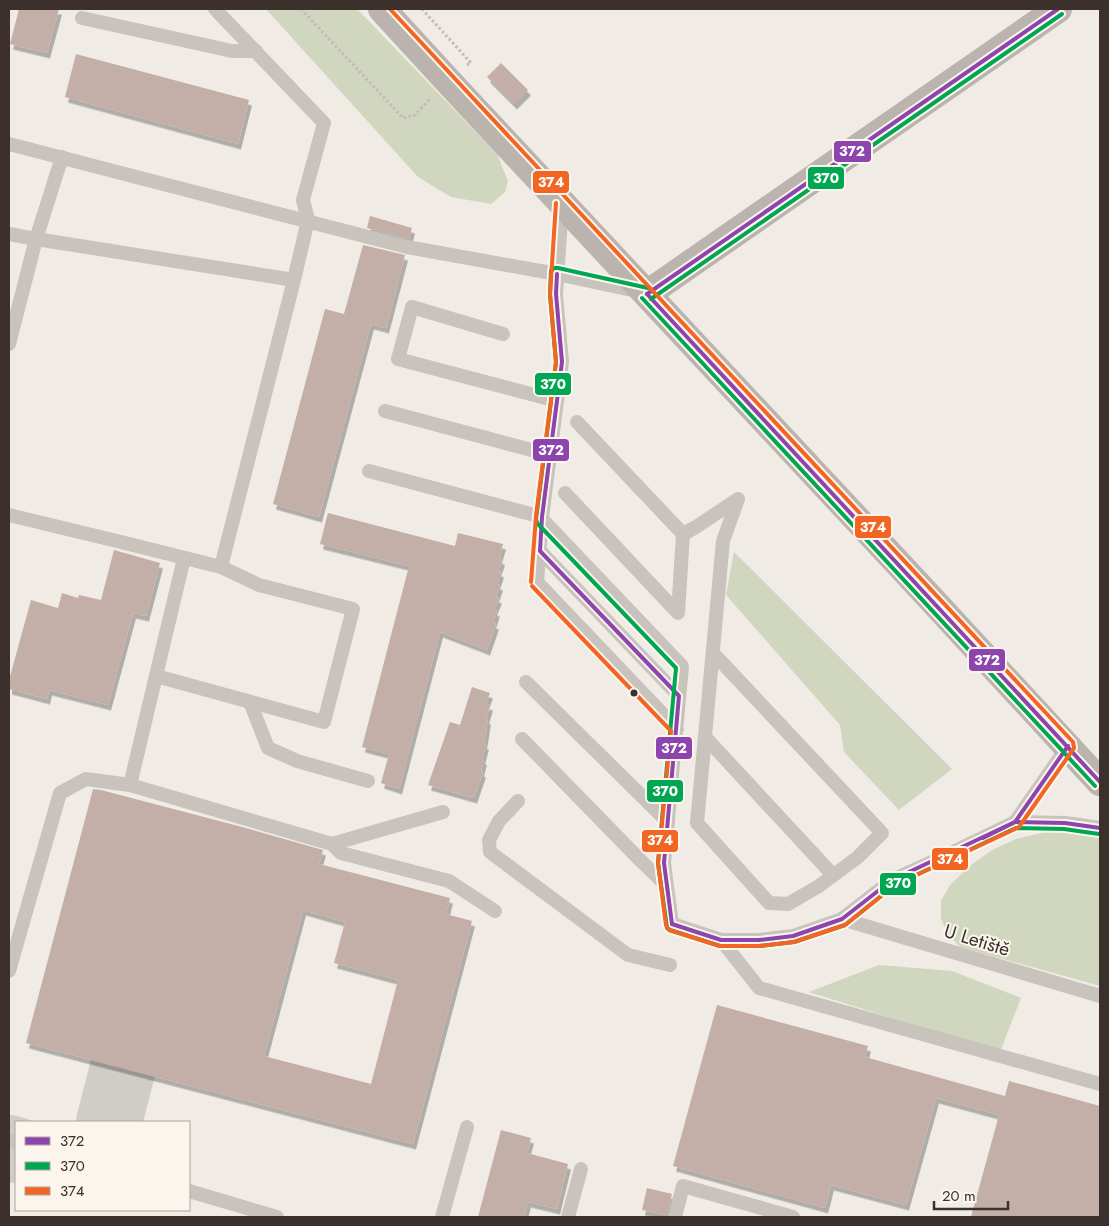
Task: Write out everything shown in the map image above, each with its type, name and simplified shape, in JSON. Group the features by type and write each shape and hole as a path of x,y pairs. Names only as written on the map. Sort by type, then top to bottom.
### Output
{"main road":[{"path":"382,9 1100,782"},
{"path":"646,294 1058,9"}],"lane":[{"path":"215,9 324,123 304,200 308,220 221,567"},
{"path":"82,18 232,52 256,52"},
{"path":"9,144 407,247 557,274 646,294"},
{"path":"9,344 36,239 62,157"},
{"path":"562,203 556,294 562,362 542,518 537,582 677,729"},
{"path":"9,234 294,280"},
{"path":"503,334 412,307 398,359 557,401"},
{"path":"385,411 550,454"},
{"path":"566,493 678,613 683,534 577,422"},
{"path":"369,471 542,518 682,666 664,863 672,924 721,940 760,940 793,936 842,919 892,880 1016,822 1065,823 1100,828"},
{"path":"683,534 738,499 723,541 697,823 769,903 788,904 819,886 858,857 882,833 713,653"},
{"path":"9,515 221,567 259,584 353,609 324,722 156,676"},
{"path":"540,551 679,696"},
{"path":"130,785 184,558"},
{"path":"526,682 668,822"},
{"path":"250,702 268,748 297,761 368,780"},
{"path":"705,737 834,875"},
{"path":"522,739 666,885"},
{"path":"1016,822 1068,746"},
{"path":"9,971 60,793 86,779 130,785 332,844 341,853 449,881 495,911"},
{"path":"518,800 498,821 489,840 490,852 628,954 670,965"},
{"path":"332,844 443,812"},
{"name":"U Letiště","path":"842,919 1100,996"},
{"path":"721,940 759,988 1100,1084"},
{"path":"442,1217 467,1127"},
{"path":"568,1217 581,1169"},
{"path":"674,1217 683,1186 793,1217"},
{"path":"190,1192 277,1217"}],"path":[{"path":"301,9 403,118 415,115 448,81"},
{"path":"422,9 470,63"}],"green space":[{"path":"266,9 357,9 497,154 508,181 505,192 491,204 451,197 418,177"},
{"path":"734,552 952,769 899,810 844,752 840,725 726,595"},
{"path":"1065,830 1100,835 1100,986 960,947 948,934 941,919 941,901 950,885 971,865 992,850 1016,839"},
{"path":"879,965 952,971 1021,998 1000,1052 809,992"}],"building":[{"path":"19,9 59,9 47,53 10,44"},
{"path":"76,54 249,100 238,144 65,97"},
{"path":"501,63 528,90 514,104 487,77"},
{"path":"370,216 412,228 409,239 367,228"},
{"path":"363,245 405,255 386,328 371,324 319,517 273,504 325,309 344,314"},
{"path":"328,513 455,546 458,533 503,544 499,558 502,560 498,571 501,572 497,584 500,585 496,597 499,598 494,610 497,611 493,623 496,624 487,650 440,632 399,789 381,783 389,754 362,747 409,566 320,544"},
{"path":"114,550 160,563 146,616 133,613 108,705 49,690 47,699 9,689 9,680 31,600 58,608 62,593 78,598 79,595 101,600"},
{"path":"472,687 490,693 486,704 490,705 486,719 488,719 484,744 486,744 481,771 483,772 474,798 428,785 450,722 460,725"},
{"path":"93,789 323,850 319,864 450,898 446,914 472,921 413,1144 26,1043","holes":["303,910 345,922 334,963 398,980 371,1084 264,1056"]},
{"path":"717,1005 868,1046 865,1057 1005,1096 1009,1081 1100,1106 1100,1217 971,1217 999,1115 936,1098 906,1205 831,1185 825,1208 673,1166"},
{"path":"501,1130 531,1138 527,1153 568,1164 557,1209 528,1202 524,1217 478,1217"},
{"path":"647,1188 672,1194 667,1215 642,1210"}],"taxiway":[{"path":"109,1121 123,1068"},
{"path":"9,1148 15,1150"}],"transit line":[{"name":"374","path":"390,9 1073,742 1074,748 1019,827 895,885 845,925 794,942 759,946 720,946 669,930 666,925 658,863 671,731 532,586"},
{"name":"372","path":"647,294 1058,9"},
{"name":"370","path":"651,299 1062,14"},
{"name":"374","path":"531,582 536,516 556,362 550,294 556,203"},
{"name":"370","path":"648,288 558,268 554,268 551,271 550,295 556,362 536,519 537,523 676,668 658,863 667,928 720,946 759,946 794,942 845,925 895,885 1016,828 1064,829 1099,834"},
{"name":"372","path":"557,274 556,294 562,362 542,517 540,551 679,696 664,863 672,924"},
{"name":"372","path":"647,294 1100,782"},
{"name":"370","path":"642,298 1095,786"},
{"name":"372","path":"672,924 721,940 759,940 793,936 842,919 892,880 1015,822 1068,746"},
{"name":"372","path":"983,838 1015,822 1065,823 1100,828"}]}
